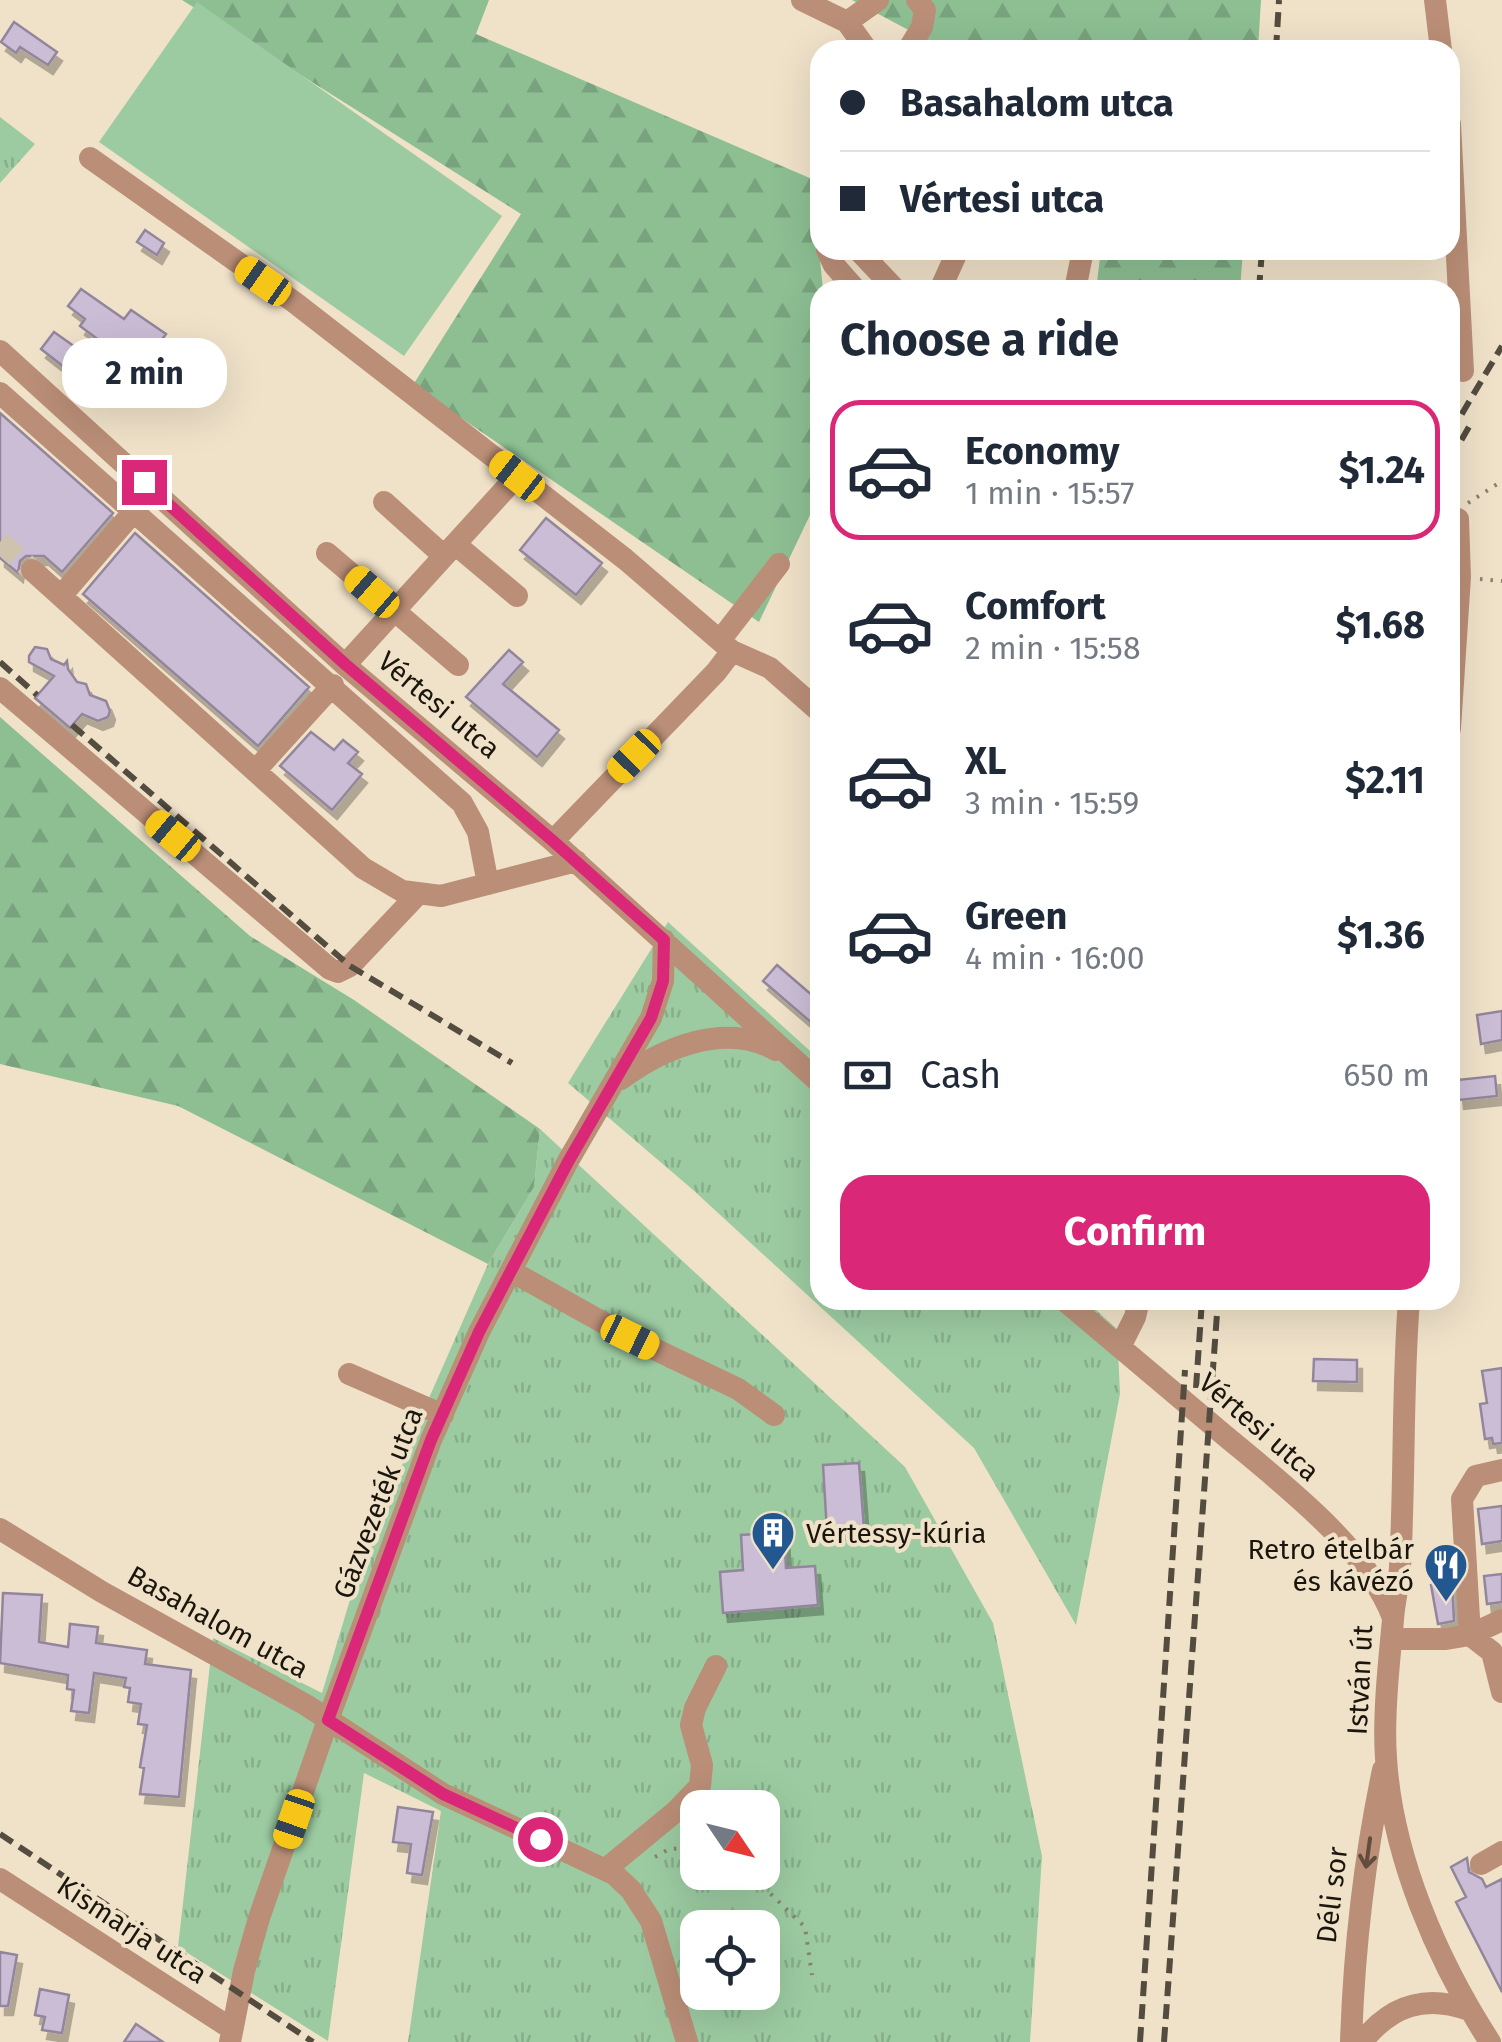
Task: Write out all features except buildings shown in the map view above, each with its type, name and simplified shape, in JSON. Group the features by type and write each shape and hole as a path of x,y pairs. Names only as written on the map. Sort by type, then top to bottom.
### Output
{"street":[{"path":"802,0 847,22 860,40"},
{"path":"847,22 878,0"},
{"path":"914,40 922,27 924,10 917,0"},
{"path":"1435,0 1440,40"},
{"path":"90,158 294,302 727,645 770,668 810,703"},
{"path":"832,260 847,280"},
{"path":"868,260 886,280"},
{"path":"1460,314 1463,371"},
{"name":"Vértesi utca","path":"0,352 345,664 576,861 810,1073"},
{"path":"0,392 462,803 478,832 488,884"},
{"path":"345,664 517,476"},
{"path":"384,502 517,596"},
{"path":"62,596 135,510"},
{"path":"327,553 458,664"},
{"path":"553,841 716,672 727,645 779,564"},
{"path":"32,570 363,868 402,891 440,896 576,861"},
{"path":"256,770 333,686"},
{"path":"0,688 330,969 338,972 350,966 419,893"},
{"path":"613,1085 651,1018 663,981 664,940"},
{"name":"Gázvezeték utca","path":"231,2035 260,1918 328,1720 443,1415 479,1332 568,1162 613,1085 650,1057 702,1040 738,1038 764,1043 797,1061"},
{"path":"511,1271 630,1337 738,1389 774,1415"},
{"name":"Vértesi utca","path":"1076,1310 1261,1466 1356,1555 1378,1585 1392,1629"},
{"path":"1120,1347 1136,1310"},
{"name":"István út","path":"1408,1310 1400,1570 1392,1629 1386,1757 1407,1866 1427,1925 1490,2042"},
{"path":"348,1374 443,1415"},
{"path":"1470,1635 1462,1500 1476,1476 1502,1470"},
{"name":"Basahalom utca","path":"0,1529 102,1592 306,1705 443,1794 614,1875"},
{"path":"1392,1629 1446,1639 1470,1635 1502,1620"},
{"path":"1470,1635 1497,1653 1502,1692"},
{"path":"687,2042 656,1933 639,1901 614,1875 700,1786 702,1765 692,1725 694,1708 716,1666"},
{"name":"Déli sor","path":"1350,2042 1354,1955 1371,1826 1386,1757"},
{"name":"Kismarja utca","path":"0,1879 231,2035"},
{"path":"1362,2042 1378,2022 1412,2005 1444,2001 1470,2010"}],"path":[{"path":"1460,512 1462,506 1502,481"},
{"path":"614,1875 669,1849 680,1849"},
{"path":"767,1890 805,1927 812,1975"}],"green space":[{"path":"182,0 489,0 476,34 810,178 810,260 820,260 822,280 810,280 810,515 759,622 413,385 521,214"},
{"path":"852,0 1261,0 1259,40 927,40"},
{"path":"197,2 502,216 404,356 99,142"},
{"path":"0,117 35,144 0,183"},
{"path":"1100,260 1242,260 1241,280 1097,280"},
{"path":"0,717 250,936 354,1000 540,1129 534,1187 488,1264 178,1106 0,1064"},
{"path":"668,922 810,1051 810,1297 692,1189 568,1083"},
{"path":"540,1129 905,1467 993,1623 1042,1856 1030,2042 408,2042 441,1811 364,1773 328,2041 178,1947 213,1638 322,1693 352,1593 425,1407 488,1264 534,1187"},
{"path":"824,1310 1096,1310 1117,1329 1120,1394 1076,1625 974,1448"}],"tunnel":[{"path":"0,542 32,570"}],"railway":[{"path":"1277,40 1279,0"},
{"path":"1260,280 1261,260"},
{"path":"1460,417 1502,346"},
{"path":"1460,442 1470,425"},
{"path":"0,662 37,695"},
{"path":"72,725 350,966 512,1063"},
{"path":"1196,1388 1201,1310"},
{"path":"1164,2042 1217,1310"},
{"path":"1140,2042 1185,1370"},
{"path":"0,1834 313,2042"}],"place":[{"name":"Vértessy-kúria","path":"773,1571"},
{"name":"Retro ételbár és kávézó","path":"1446,1603"}],"route":[{"path":"144,482 345,664 664,940 663,981 651,1018 568,1162 479,1332 431,1440 328,1720 443,1794 540,1839"}]}
